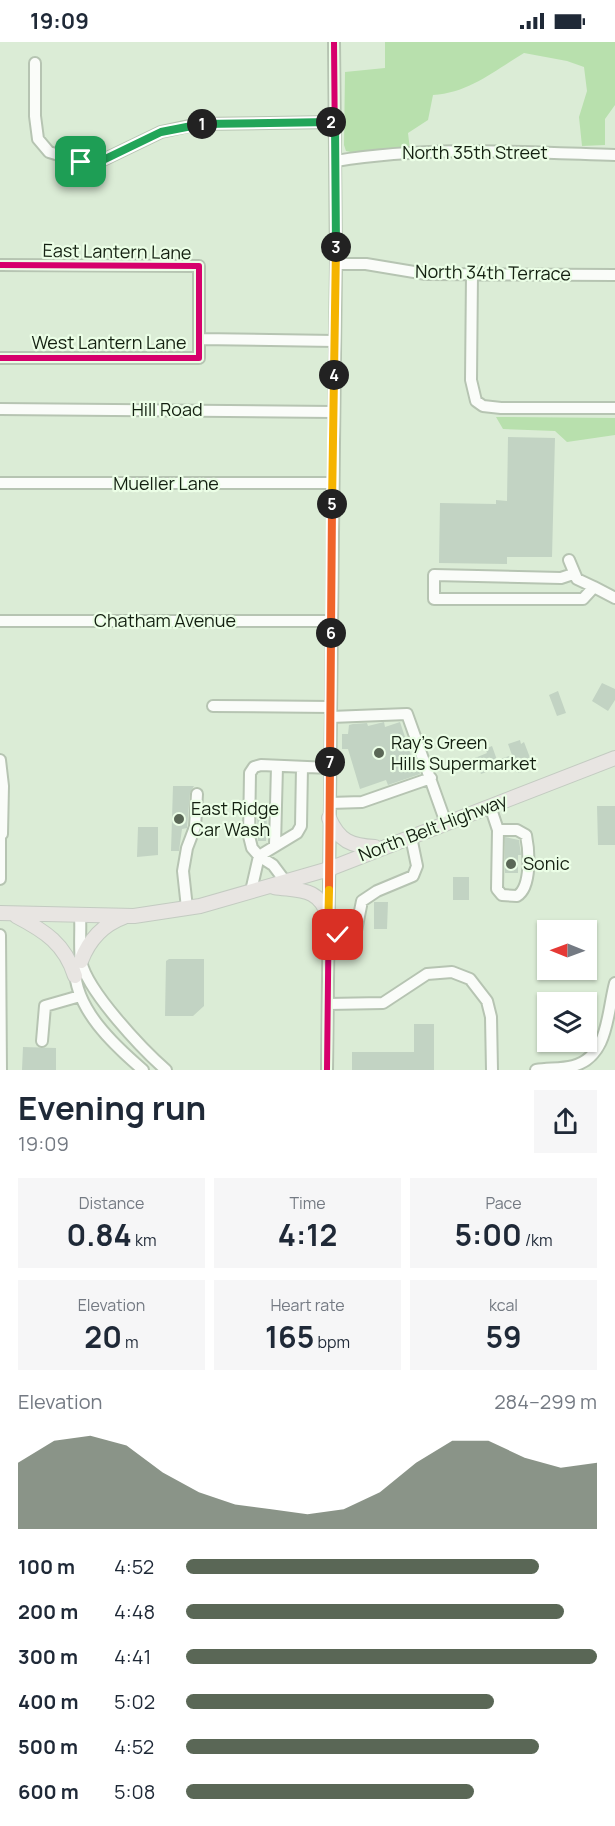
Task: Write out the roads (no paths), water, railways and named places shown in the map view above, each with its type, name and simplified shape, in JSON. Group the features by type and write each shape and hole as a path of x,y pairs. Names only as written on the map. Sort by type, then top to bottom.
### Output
{"main road":[{"name":"North Belt Highway","path":"6,914 127,916 187,908 329,869 615,758"},
{"path":"329,818 340,837 349,843 384,848"},
{"path":"269,886 310,892 319,897 328,915"},
{"path":"6,914 53,938 64,950 75,976"},
{"path":"81,961 95,936 105,927 127,916"}],"street":[{"path":"327,1070 336,264 334,42"},
{"path":"35,63 35,116 38,139 49,152 81,162 101,161 161,132 198,124 335,122"},
{"name":"North 35th Street","path":"336,161 423,152 615,155"},
{"name":"North 34th Terrace","path":"336,264 366,264 426,274 615,275"},
{"name":"East Lantern Lane","path":"0,265 198,266 199,339"},
{"path":"472,274 471,380 476,401 483,406 501,408 615,408"},
{"path":"199,339 335,341"},
{"name":"West Lantern Lane","path":"0,358 199,358 199,339"},
{"name":"Hill Road","path":"0,409 333,412"},
{"name":"Mueller Lane","path":"0,483 333,483"},
{"path":"568,560 573,574 615,598"},
{"path":"573,574 561,578 434,575 434,599 584,599 594,587"},
{"name":"Chatham Avenue","path":"0,621 331,621"},
{"path":"213,706 407,714 446,823"},
{"path":"0,760 0,879"},
{"path":"285,881 273,866 252,848 249,836 250,773 254,767 261,765 330,768"},
{"path":"275,844 277,766"},
{"path":"251,891 259,856 275,844 297,833 301,826 302,767"},
{"path":"330,804 362,802 431,778"},
{"path":"187,908 183,871 187,848 195,827 197,794"},
{"path":"490,806 498,830 497,890 502,895 517,896 524,889 526,881 526,835 517,830 498,830"},
{"path":"328,936 348,935 356,931 362,901 377,891 413,876 417,866 411,837"},
{"path":"80,915 81,961 87,974 128,1032 166,1070"},
{"path":"80,915 75,935 75,976 80,996 114,1042 138,1068"},
{"path":"0,935 1,1069"},
{"path":"328,1004 383,1003 427,974 452,972 470,978 487,1001 491,1017 492,1070"},
{"path":"536,1070 572,1066 587,1060 596,1051 603,1034 615,983"},
{"path":"42,1041 45,1006 80,996"}],"place":[{"name":"Ray's Green Hills Supermarket","path":"379,753"},
{"name":"East Ridge Car Wash","path":"179,819"},
{"name":"Sonic","path":"511,864"}]}
